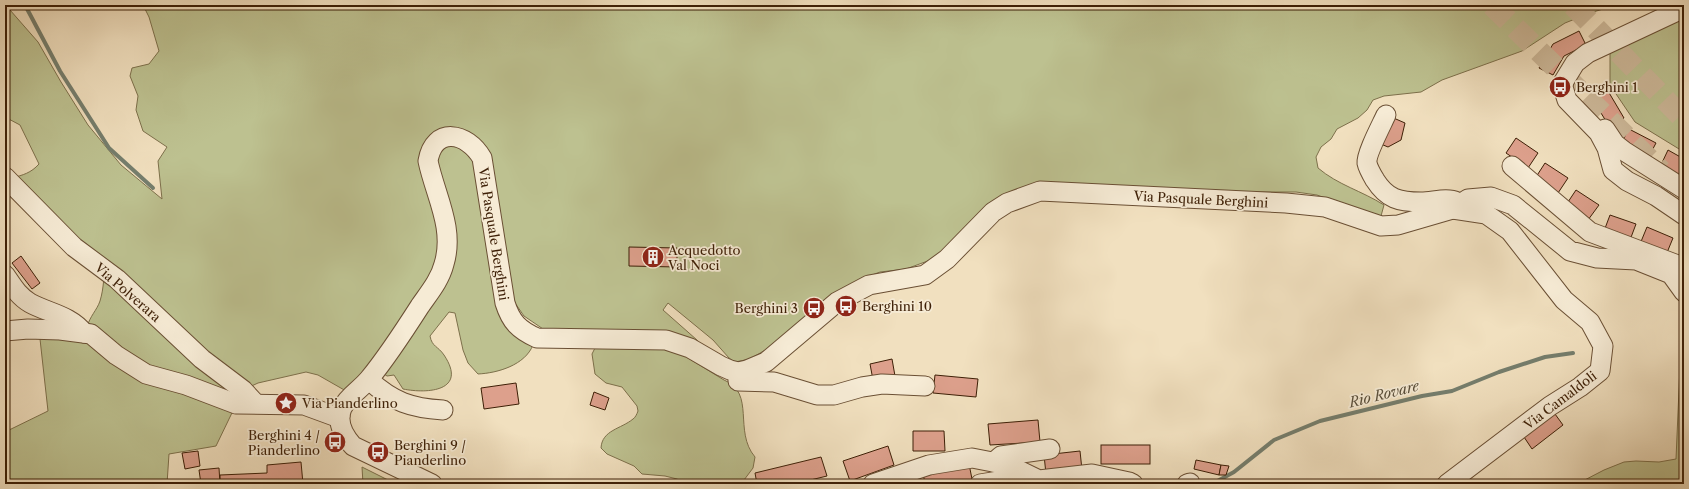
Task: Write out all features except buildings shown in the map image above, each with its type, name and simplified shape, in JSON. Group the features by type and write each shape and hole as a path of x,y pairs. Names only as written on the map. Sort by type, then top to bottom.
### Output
{"street":[{"path":"1684,8 1588,53 1575,63 1564,81 1563,87 1567,100 1598,133 1607,148 1613,170 1627,181 1656,196 1684,215"},
{"path":"1564,81 1589,107 1615,144 1684,189"},
{"name":"Via Camaldoli","path":"1386,115 1372,146 1367,162 1372,176 1382,191 1401,201 1435,202 1451,199 1457,207 1486,214 1510,231 1564,300 1590,322 1603,346 1600,371 1580,387 1550,406 1447,484"},
{"name":"Via Pasquale Berghini","path":"340,416 342,408 347,401 369,380 404,331 439,277 445,264 447,245 446,225 428,161 430,150 434,143 442,138 451,136 461,138 470,143 477,149 482,158 505,303 513,320 525,333 537,338 666,340 690,348 721,366 738,372 766,362 837,302 869,285 925,275 947,259 993,212 1007,203 1040,191 1286,203 1325,207 1381,226 1398,225 1457,207 1468,199 1491,197 1512,205 1570,251 1597,258 1636,260 1670,274 1684,292"},
{"path":"1512,166 1590,232 1675,264 1684,270"},
{"name":"Via Polverara","path":"5,177 74,247 117,279 202,359 243,390 255,403"},
{"path":"6,275 17,293 29,302 62,316 79,327 84,333"},
{"path":"5,331 28,329 60,330 91,334 116,356 146,374 186,385 236,404 255,403 304,405 334,416 340,416 344,437 353,446 432,484"},
{"name":"Via Pasquale Berghini","path":"738,372 738,381 774,382 817,395 834,395 862,387 882,384 925,386"},
{"path":"369,380 380,390 403,404 428,409 443,410"},
{"path":"994,462 1001,456 1050,449"},
{"path":"873,484 929,465 972,458 1008,465 1039,480 1092,474 1133,484"},
{"path":"984,483 1029,476"}],"green space":[{"path":"143,5 1616,5 1565,23 1522,51 1442,80 1421,92 1384,96 1373,100 1367,110 1358,118 1337,129 1331,139 1321,147 1316,157 1318,168 1334,179 1384,205 1381,216 1349,207 1317,195 1296,192 1225,192 1056,185 966,233 933,259 906,269 880,272 864,278 767,349 750,359 735,362 729,358 713,340 668,303 663,310 697,340 702,348 546,331 524,316 515,303 507,280 485,152 432,139 439,209 439,261 372,370 346,391 318,375 306,372 258,383 243,390 216,446 169,454 167,484 5,484 5,432 48,411 39,330 87,327 99,304 104,281 105,260 62,226 12,178 30,172 39,164 20,125 5,117 5,6 38,42 88,125 121,165 162,199 158,161 167,147 143,131 136,110 138,96 130,76 132,68 149,64 159,51 149,17"},
{"path":"1684,16 1684,152 1635,122 1610,85 1610,50"},
{"path":"445,142 473,154 492,253 533,345 524,358 510,367 494,372 478,374 468,363 463,350 455,313 449,312 430,336 432,342 442,352 450,367 451,376 448,383 433,390 423,391 403,389 394,375 387,376 384,374 444,280 433,169"},
{"path":"1681,343 1684,344 1684,484 1577,484 1604,470 1624,462 1659,462 1676,459"},
{"path":"596,346 675,350 734,386 742,403 745,436 755,457 753,468 741,484 686,484 677,479 665,476 642,474 634,466 607,454 601,448 605,437 613,430 634,418 638,411 637,406 622,387 606,383 595,374 592,354"},
{"path":"362,467 396,484 363,484"}],"waterway":[{"path":"25,5 60,71 109,148 153,188"},
{"name":"Rio Rovare","path":"1212,484 1234,472 1274,440 1320,421 1422,396 1452,391 1499,372 1545,357 1573,353"}],"tunnel":[{"path":"1492,5 1661,171"},
{"path":"1573,5 1684,119"}],"place":[{"name":"Berghini 1","path":"1560,87"},
{"name":"Acquedotto Val Noci","path":"653,257"},
{"name":"Berghini 10","path":"846,306"},
{"name":"Berghini 3","path":"814,308"},
{"name":"Via Pianderlino","path":"286,403"},
{"name":"Berghini 4 / Pianderlino","path":"335,442"},
{"name":"Berghini 9 / Pianderlino","path":"378,452"}]}
